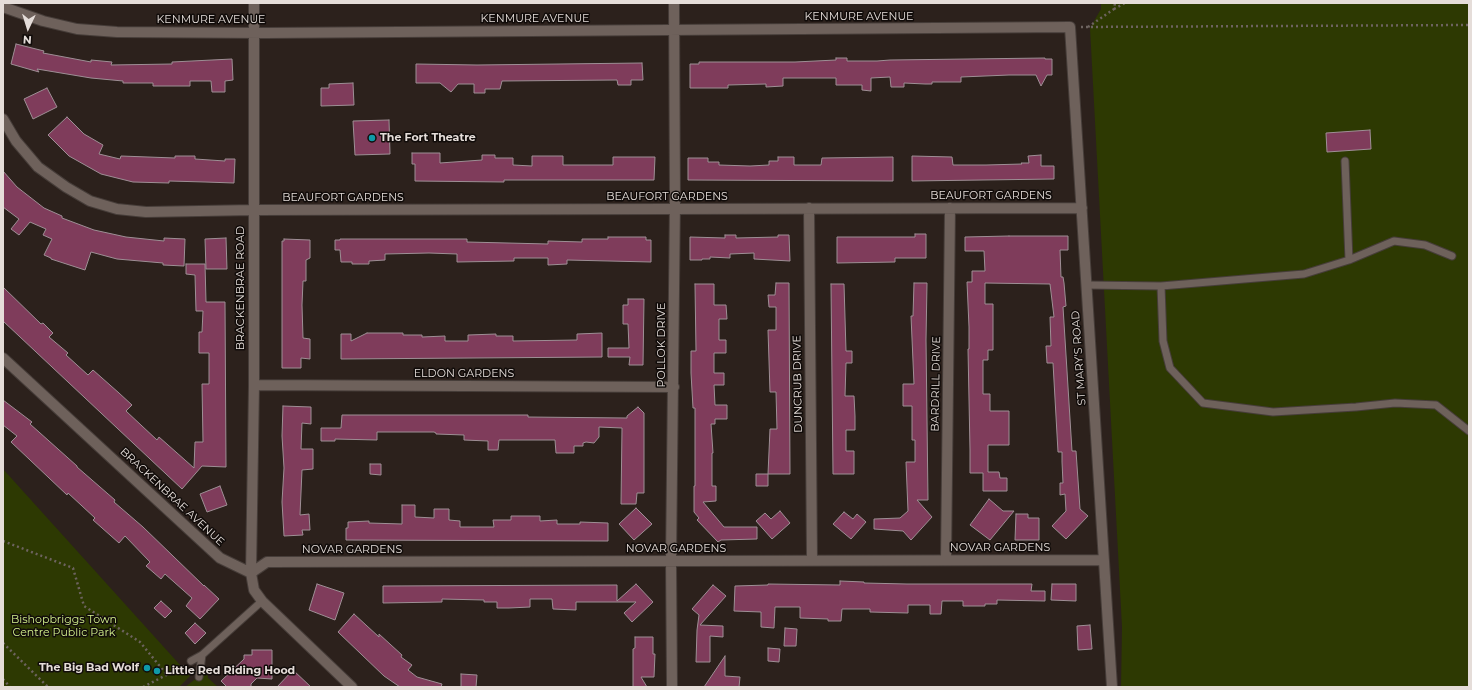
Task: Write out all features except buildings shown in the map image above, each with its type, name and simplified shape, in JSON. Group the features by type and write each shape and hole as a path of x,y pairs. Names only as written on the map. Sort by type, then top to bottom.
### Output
{"street":[{"name":"BRACKENBRAE ROAD","path":"251,573 254,384 254,3"},
{"name":"POLLOK DRIVE","path":"672,687 671,561 675,209 674,3"},
{"name":"KENMURE AVENUE","path":"4,8 43,21 77,29 117,32 1070,27"},
{"name":"ST MARY'S ROAD","path":"1070,27 1112,687"},
{"name":"BEAUFORT GARDENS","path":"3,119 16,142 38,167 66,187 90,201 117,209 146,212 253,210 1082,208"},
{"name":"DUNCRUB DRIVE","path":"809,208 812,560"},
{"name":"BARDRILL DRIVE","path":"946,560 950,208"},
{"name":"BRACKENBRAE AVENUE","path":"3,358 220,558 251,573"},
{"name":"ELDON GARDENS","path":"254,384 674,387"},
{"name":"NOVAR GARDENS","path":"251,573 267,562 1104,560"},
{"path":"251,573 254,590 262,601 352,687"}],"lane":[{"path":"1345,161 1349,260"},
{"path":"1086,285 1161,286 1304,274 1349,260 1394,242 1425,245 1452,256"},
{"path":"1161,286 1163,341 1170,368 1203,403 1273,412 1395,403 1436,405 1469,431"},
{"path":"191,662 202,655 262,601"},
{"path":"199,677 202,655"}],"path":[{"path":"1114,9 1115,3"},
{"path":"1088,27 1125,3"},
{"path":"1070,27 1469,25"},
{"path":"3,541 73,568 84,606 140,642 167,675"},
{"path":"3,643 48,687"},
{"path":"143,687 191,662"},
{"path":"3,679 10,687"}],"green space":[{"path":"1101,3 1469,3 1469,687 1121,687 1122,627 1090,28 1101,9"},
{"name":"Bishopbriggs Town Centre Public Park","path":"3,469 190,676 179,687 3,687"},
{"path":"207,670 208,678 218,687 185,687"}],"place":[{"name":"The Fort Theatre","path":"372,138"},
{"name":"The Big Bad Wolf","path":"147,668"},
{"name":"Little Red Riding Hood","path":"157,671"}]}
